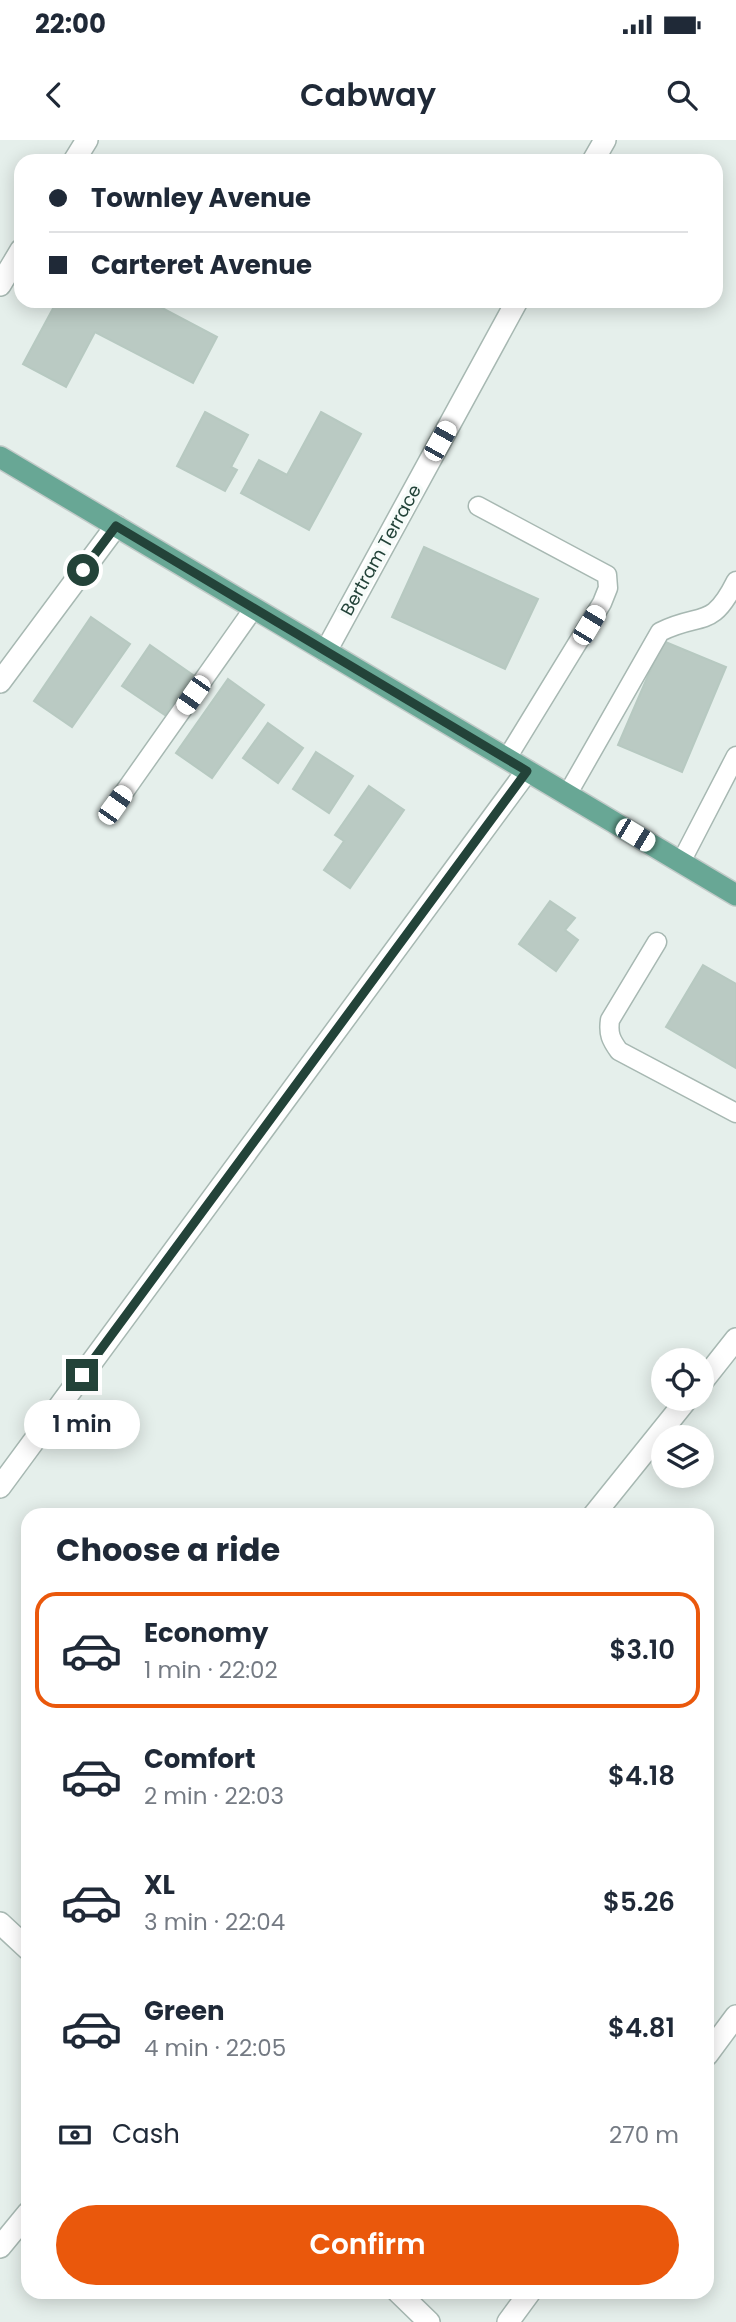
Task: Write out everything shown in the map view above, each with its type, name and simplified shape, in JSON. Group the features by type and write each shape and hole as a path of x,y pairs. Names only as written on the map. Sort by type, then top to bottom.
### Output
{"main road":[{"path":"0,457 736,895"}],"street":[{"path":"0,285 14,262"},
{"name":"Bertram Terrace","path":"326,651 513,308"},
{"path":"0,682 116,526"},
{"path":"0,1487 527,771"},
{"path":"714,1367 736,1339"},
{"path":"599,1508 678,1411"},
{"path":"0,1923 21,1942"},
{"path":"714,2046 736,2016"},
{"path":"0,2248 21,2222"},
{"path":"405,2299 429,2322"},
{"path":"508,2322 525,2299"}],"lane":[{"path":"478,506 607,575 608,588 602,603 508,758"},
{"path":"568,795 660,632 687,620 705,619 716,613 736,581"},
{"path":"115,805 254,608"},
{"path":"681,862 735,765"},
{"path":"657,942 610,1020 608,1031 611,1040 619,1051 736,1113"}],"building":[{"path":"53,308 162,308 217,337 193,383 95,332 66,387 23,364"},
{"path":"205,412 248,435 231,467 237,470 225,491 177,466"},
{"path":"321,412 361,434 309,530 241,493 259,460 287,475"},
{"path":"424,547 538,599 505,669 392,617"},
{"path":"91,617 130,644 72,727 34,701"},
{"path":"663,641 726,667 682,772 618,745"},
{"path":"150,645 193,675 165,715 122,686"},
{"path":"228,679 264,705 212,778 176,753"},
{"path":"268,723 303,748 278,783 243,758"},
{"path":"316,752 353,776 329,813 293,789"},
{"path":"369,786 404,810 350,888 324,870 344,841 335,835"},
{"path":"550,901 575,918 565,930 578,940 556,971 519,944"},
{"path":"703,965 736,984 736,1068 666,1027"}],"route":[{"path":"82,1375 527,771 116,526 83,570"}]}
